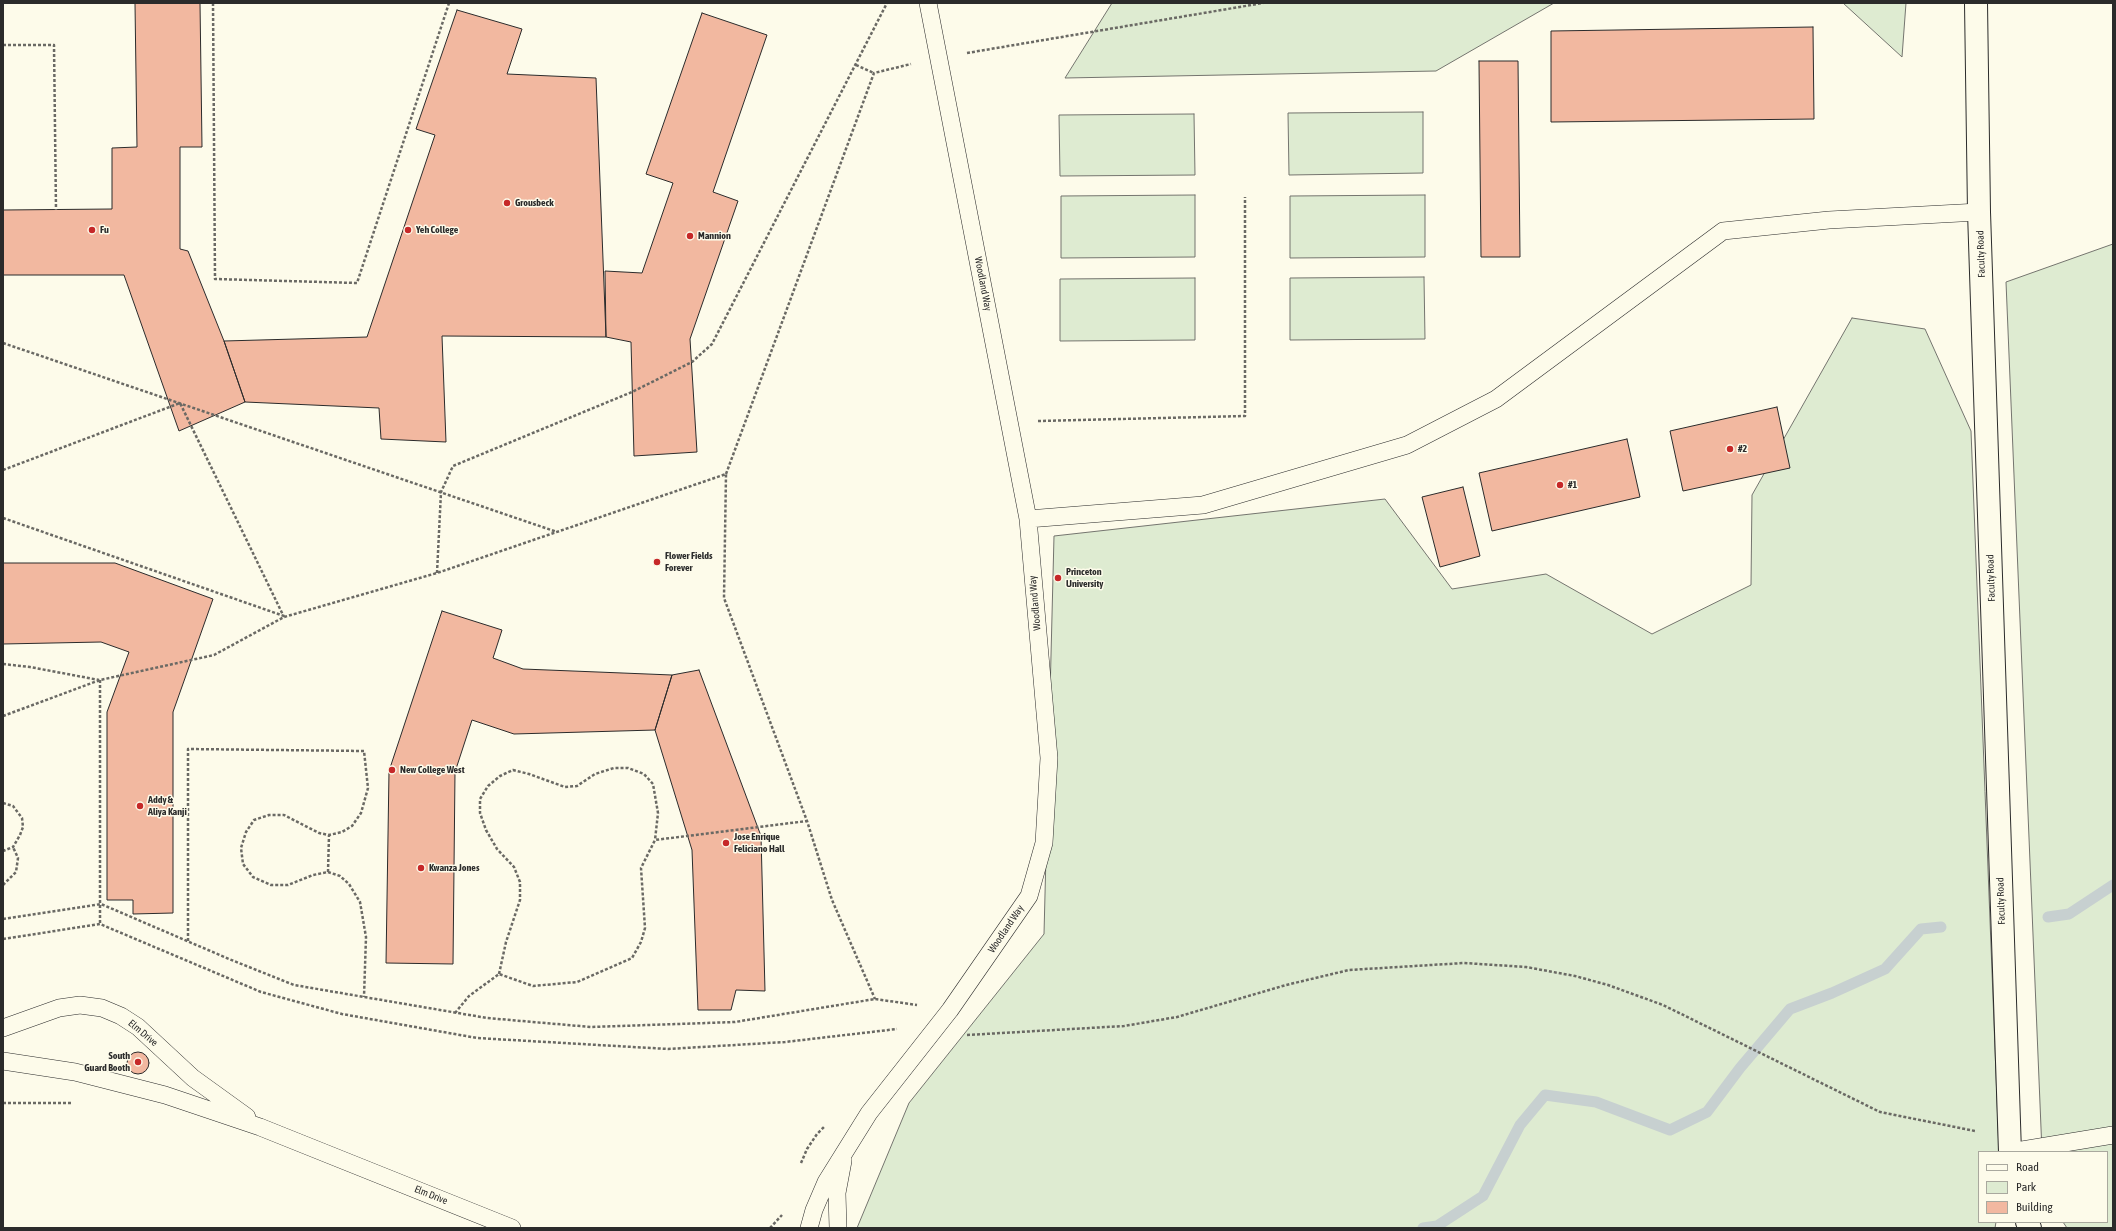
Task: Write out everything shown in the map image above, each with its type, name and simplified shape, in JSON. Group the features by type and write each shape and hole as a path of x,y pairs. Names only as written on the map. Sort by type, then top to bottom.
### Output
{"street":[{"name":"Faculty Road","path":"1976,3 1979,212 2010,1151"}],"lane":[{"name":"Woodland Way","path":"809,1228 814,1210 826,1182 869,1113 950,1010 1029,896 1044,843 1049,758 1028,519 928,3"},
{"path":"1028,519 1203,505 1407,445 1496,399 1723,231 1829,220 1979,212"},
{"name":"Elm Drive","path":"3,1028 59,1008 80,1005 102,1008 122,1016 138,1027 193,1078 260,1127"},
{"name":"Elm Drive","path":"3,1061 75,1072 165,1095 260,1127 512,1228"},
{"path":"2016,1151 2113,1135"},
{"name":"Woodland Way","path":"838,1228 837,1194 845,1151"}],"path":[{"path":"213,3 215,279 357,283 449,3"},
{"path":"437,573 441,492 454,466 632,392 692,362 712,344 887,3"},
{"path":"856,65 874,73 939,57 1262,3"},
{"path":"3,45 54,45 56,210"},
{"path":"874,73 726,474 724,598 807,821 832,900 875,999"},
{"path":"1010,428 1032,421 1244,416 1244,197"},
{"path":"3,343 557,532"},
{"path":"3,470 180,403"},
{"path":"180,403 284,617"},
{"path":"3,716 100,680 214,655 284,617 437,573 726,474"},
{"path":"3,518 284,617"},
{"path":"3,664 30,666 100,680"},
{"path":"100,680 100,924"},
{"path":"188,941 188,749 364,751 368,788 361,813 352,826 342,832 329,835 319,833 284,815 269,815 254,820 246,832 241,848 243,864 246,868 254,877 271,885 288,885 328,872 340,876 349,884 360,902 366,937 364,997"},
{"path":"455,1013 469,996 499,974 506,942 520,900 520,882 514,867 497,849 486,830 482,819 480,798 488,786 500,776 513,770 565,787 577,786 595,774 614,768 628,768 644,774 653,784 658,813 656,840 641,868 645,928 641,942 632,958 577,982 533,986 499,974"},
{"path":"3,803 13,806 22,818 20,835 13,847 3,852"},
{"path":"656,840 807,821"},
{"path":"328,872 329,835"},
{"path":"3,885 16,872 18,858 13,847"},
{"path":"3,919 101,904 229,960 294,985 487,1018 591,1027 735,1022 875,999 950,1010"},
{"path":"3,939 100,924 260,992 342,1014 477,1038 668,1049 785,1042 902,1028"},
{"path":"961,1035 1124,1026 1177,1017 1286,985 1349,970 1464,963 1526,967 1575,976 1608,985 1663,1005 1880,1112 1975,1131"},
{"path":"3,1103 78,1103"}],"green space":[{"path":"1112,3 1554,3 1436,71 1065,78"},
{"path":"1843,3 1906,3 1902,57"},
{"path":"1423,112 1423,173 1289,175 1288,113"},
{"path":"1194,114 1195,175 1060,176 1059,115"},
{"path":"1195,195 1195,257 1061,258 1061,196"},
{"path":"1425,195 1425,257 1290,258 1290,196"},
{"path":"2113,244 2113,1228 2067,1228 2064,1223 2108,1223 2108,1151 2042,1151 2006,282"},
{"path":"1424,277 1425,339 1290,340 1290,278"},
{"path":"1195,278 1195,340 1060,341 1060,279"},
{"path":"1852,318 1925,329 1971,431 1999,1151 1978,1151 1978,1223 1996,1223 1995,1228 857,1228 909,1103 1044,934 1054,536 1385,499 1452,589 1546,574 1652,634 1751,585 1752,495"}],"building":[{"name":"Fu","path":"135,3 200,3 202,147 180,147 180,249 188,251 224,341 245,402 179,431 124,275 3,275 3,210 112,209 112,148 137,147"},
{"name":"Grousbeck","path":"457,10 522,29 507,74 596,78 606,337 442,336 446,442 381,439 379,408 245,402 224,341 367,337 435,135 416,129"},
{"name":"Mannion","path":"702,13 767,35 713,192 738,201 690,339 697,452 634,456 631,342 606,337 605,271 642,273 673,183 646,174"},
{"path":"1813,27 1814,119 1551,122 1551,31"},
{"path":"1479,61 1518,61 1520,257 1481,257"},
{"name":"#2","path":"1777,407 1790,468 1683,491 1670,431"},
{"name":"#1","path":"1627,439 1640,497 1492,531 1479,473"},
{"path":"1463,487 1480,556 1440,567 1422,497"},
{"name":"Addy & Aliya Kanji","path":"3,563 115,563 213,599 173,712 173,913 133,914 133,900 107,900 107,712 129,652 101,642 3,644"},
{"name":"Kwanza Jones","path":"442,611 502,630 493,658 523,669 672,675 655,730 514,734 472,720 455,772 453,964 386,963 389,771"},
{"name":"Jose Enrique Feliciano Hall","path":"699,670 761,836 765,991 736,990 731,1010 698,1010 692,850 655,730 672,675"},
{"name":"South Guard Booth","path":"138,1052 146,1055 149,1063 146,1071 138,1074 130,1071 127,1063 130,1055"}],"waterway":[{"path":"2048,917 2069,914 2113,885"},
{"path":"1423,1228 1437,1226 1483,1196 1520,1125 1545,1095 1596,1102 1670,1130 1707,1112 1740,1068 1790,1009 1832,993 1885,969 1921,929 1941,927"}],"place":[{"name":"Grousbeck","path":"507,203"},
{"name":"Fu","path":"92,230"},
{"name":"Yeh College","path":"408,230"},
{"name":"Mannion","path":"690,236"},
{"name":"#2","path":"1730,449"},
{"name":"#1","path":"1560,485"},
{"name":"Flower Fields Forever","path":"657,562"},
{"name":"Princeton University","path":"1058,578"},
{"name":"New College West","path":"392,770"},
{"name":"Addy & Aliya Kanji","path":"140,806"},
{"name":"Jose Enrique Feliciano Hall","path":"726,843"},
{"name":"Kwanza Jones","path":"421,868"},
{"name":"South Guard Booth","path":"138,1062"}]}
